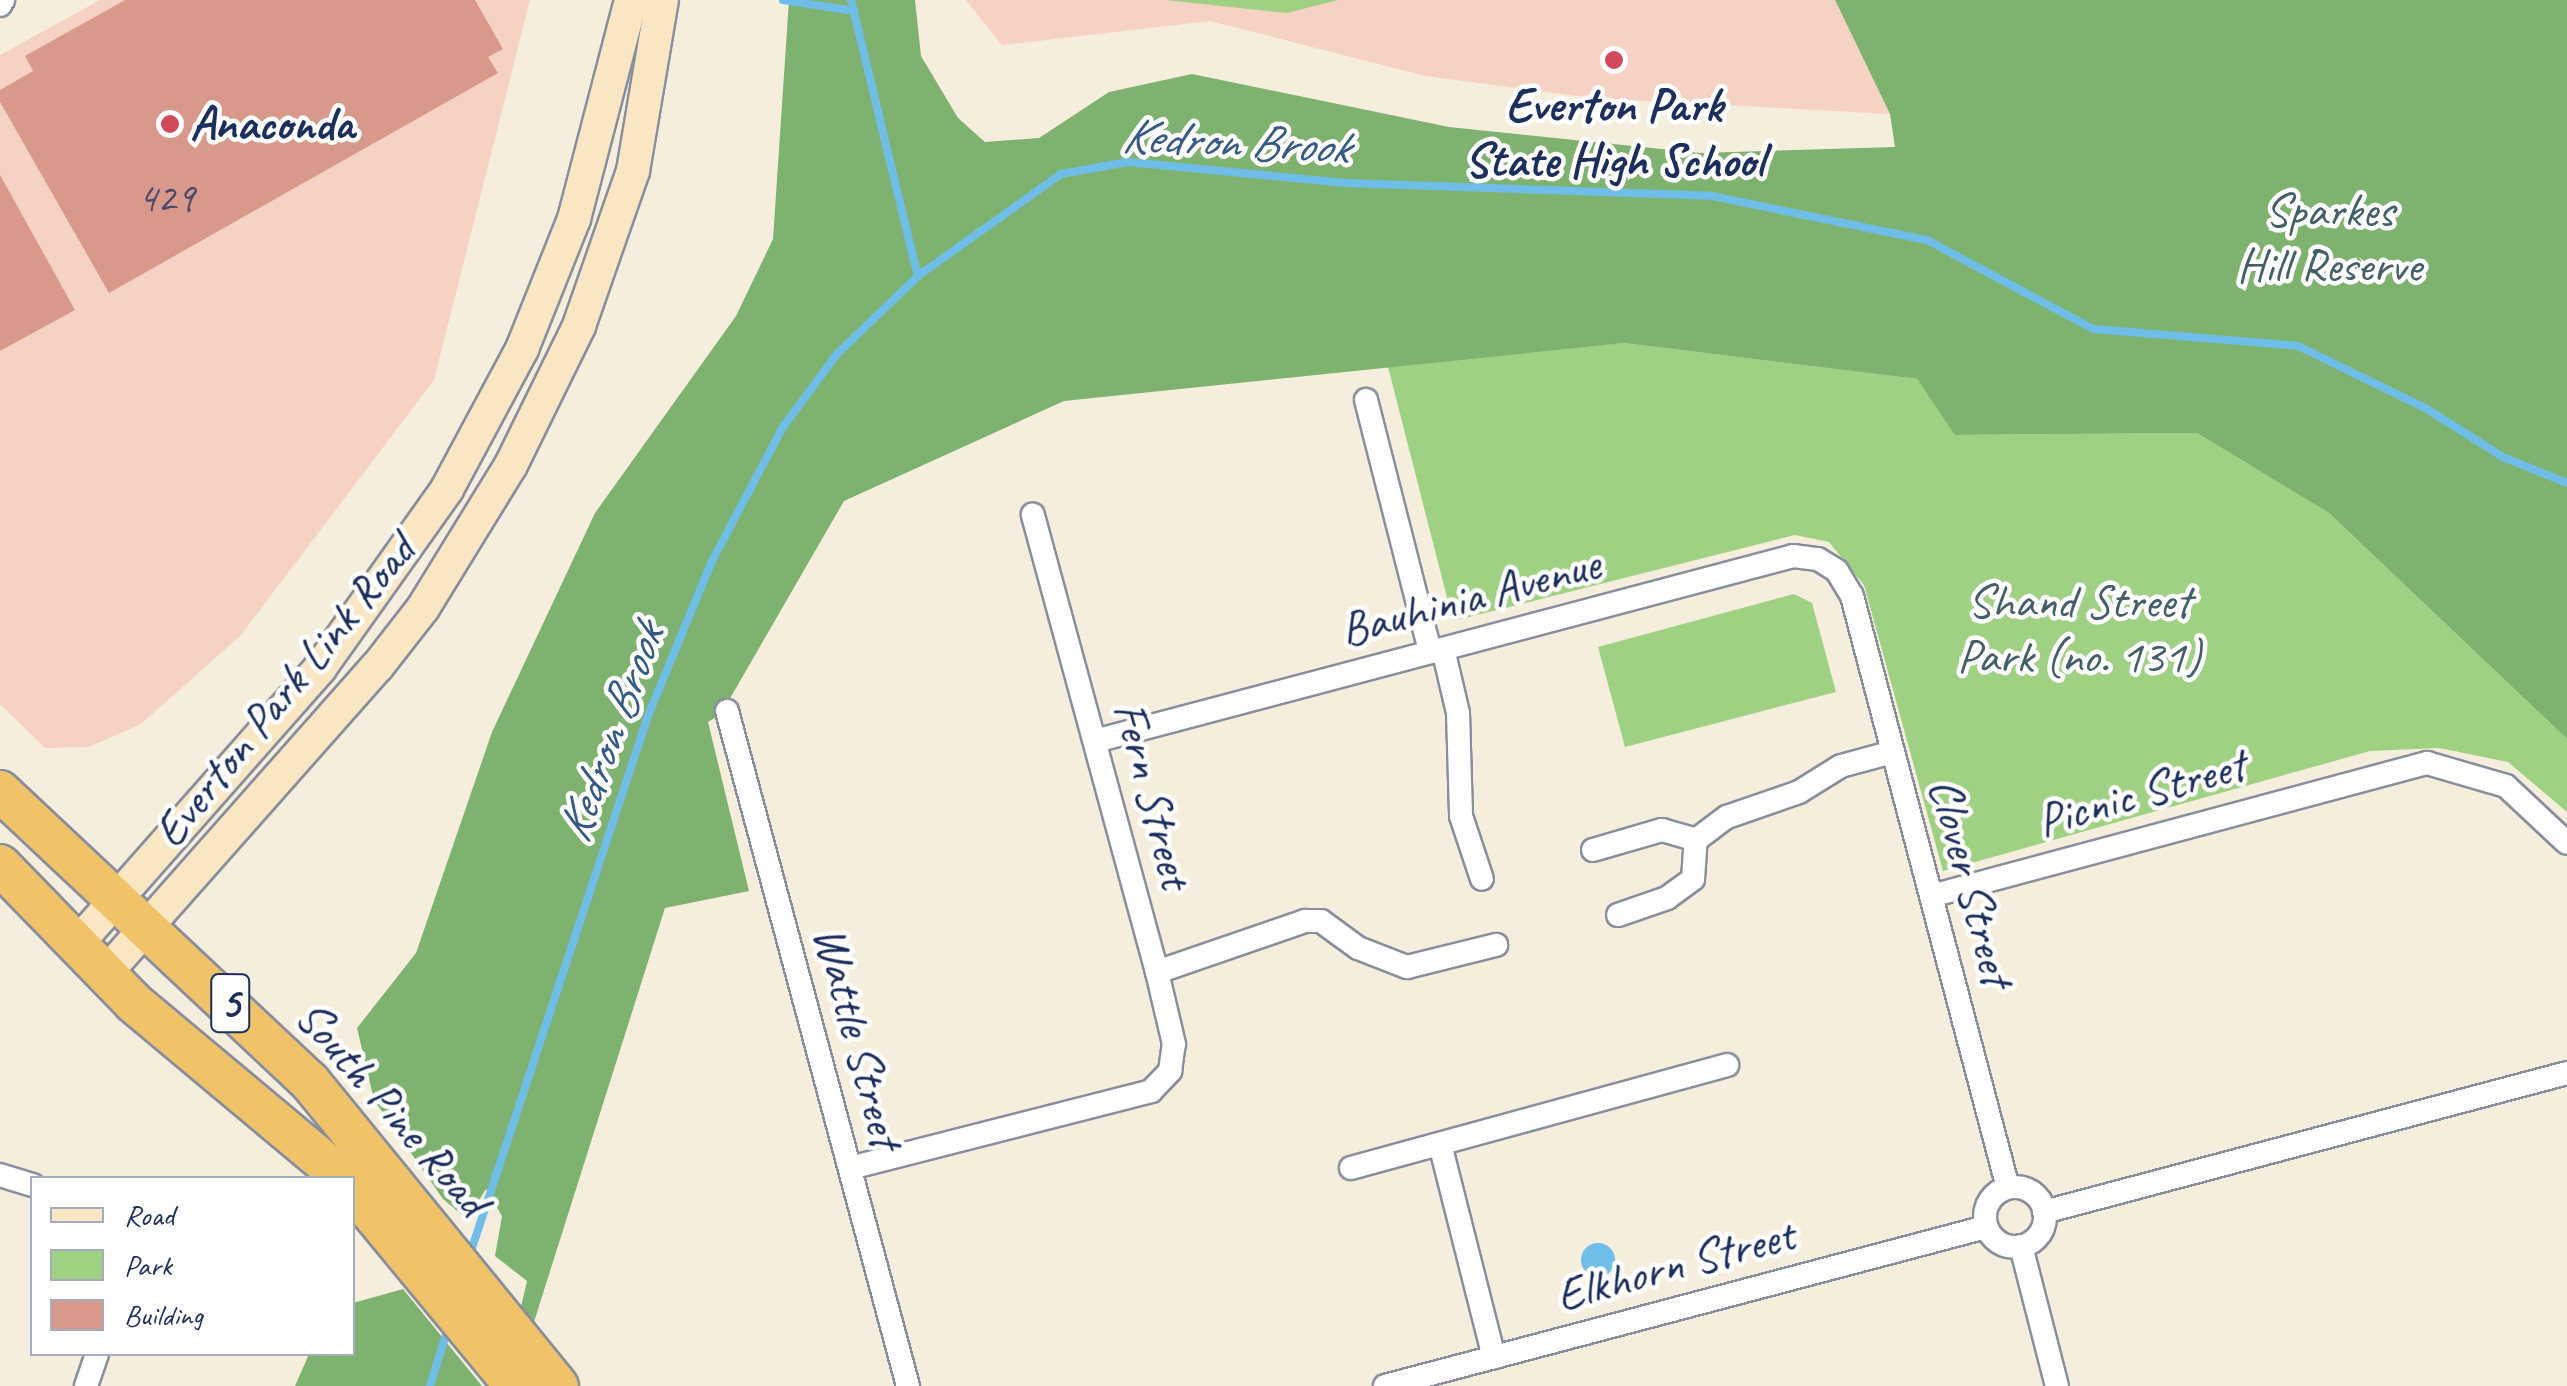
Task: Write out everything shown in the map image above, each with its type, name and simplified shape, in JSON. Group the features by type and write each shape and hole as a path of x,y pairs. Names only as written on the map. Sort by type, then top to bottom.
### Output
{"highway":[{"name":"South Pine Road","path":"0,792 278,1049 404,1194 512,1364"},
{"name":"South Pine Road","path":"0,865 105,974 341,1176"},
{"name":"South Pine Road","path":"355,1191 512,1364 558,1386"}],"main road":[{"name":"Everton Park Link Road","path":"76,945 368,608 474,443 522,349 574,219 631,0"},
{"name":"Everton Park Link Road","path":"105,974 400,638 511,465 579,326 634,171 662,0"}],"street":[{"path":"1366,400 1436,650 1458,714 1461,816 1482,879"},
{"name":"Fern Street","path":"850,1168 1151,1091 1170,1071 1174,1044 1157,972 1033,515"},
{"name":"Bauhinia Avenue","path":"1094,741 1793,556 1818,559 1837,571 1852,596"},
{"name":"Clover Street","path":"1852,596 2008,1188"},
{"name":"Wattle Street","path":"727,711 908,1386"},
{"path":"1618,916 1666,898 1693,879 1696,840 1727,816 1799,792 1842,766 1893,752"},
{"name":"Picnic Street","path":"1931,896 2373,773 2428,763 2458,768 2506,786 2567,842"},
{"path":"1594,850 1662,830 1696,840"},
{"path":"1157,972 1305,921 1321,921 1358,948 1407,967 1496,945"},
{"path":"1351,1168 1727,1065"},
{"path":"2044,1212 2567,1073"},
{"path":"1440,1144 1494,1357"},
{"path":"0,1175 30,1184"},
{"path":"2008,1188 2027,1190 2044,1212 2042,1230 2021,1246 1996,1241 1986,1226 1988,1203 2008,1188"},
{"name":"Elkhorn Street","path":"1385,1386 1986,1226"},
{"path":"2021,1246 2057,1386"},
{"path":"86,1386 96,1356"}],"shaded area":[{"path":"100,0 530,0 434,380 241,635 141,724 89,747 45,748 0,704 0,55"},
{"name":"Everton Park State High School","path":"966,0 1835,0 1890,114 1592,98 1425,76 1210,21 1002,45"}],"green space":[{"name":"Sparkes Hill Reserve","path":"789,0 915,0 921,56 958,118 985,142 1039,138 1109,92 1192,74 1449,127 1700,153 1895,147 1890,114 1835,0 2567,0 2567,739 2329,513 2197,433 1955,435 1917,379 1624,343 1064,401 844,501 721,714 708,722 749,891 665,908 533,1325 520,1311 527,1281 495,1256 502,1216 486,1189 467,1219 443,1199 374,1100 357,1028 416,953 492,732 595,513 736,316 773,239"},
{"path":"1166,0 1338,0 1287,13"},
{"name":"Shand Street Park (no. 131)","path":"1624,343 1917,379 1956,435 2197,433 2329,513 2567,739 2567,812 2508,762 2439,748 2370,751 1943,871 1864,585 1829,542 1795,535 1453,621 1387,363"},
{"path":"1794,594 1812,603 1836,692 1625,747 1598,647"},
{"path":"403,1289 482,1386 295,1386 308,1356 355,1356 355,1302"}],"water":[{"path":"1598,1243 1610,1248 1615,1260 1610,1272 1598,1277 1586,1272 1581,1260 1586,1248"}],"building":[{"path":"125,0 475,0 503,49 488,57 498,73 109,293 0,102 0,90 33,71 25,56"},
{"path":"0,175 75,310 0,351"}],"waterway":[{"path":"783,0 854,11"},
{"path":"851,0 918,276"},
{"name":"Kedron Brook","path":"469,1257 648,716 712,561 783,427 837,354 918,276 1061,174 1128,162 1346,183 1712,196 1927,240 2093,329 2298,346 2427,409 2503,457 2567,483"},
{"name":"Kedron Brook","path":"430,1386 448,1328"}],"place":[{"name":"Everton Park State High School","path":"1614,60"},
{"name":"Anaconda","path":"170,124"}]}
